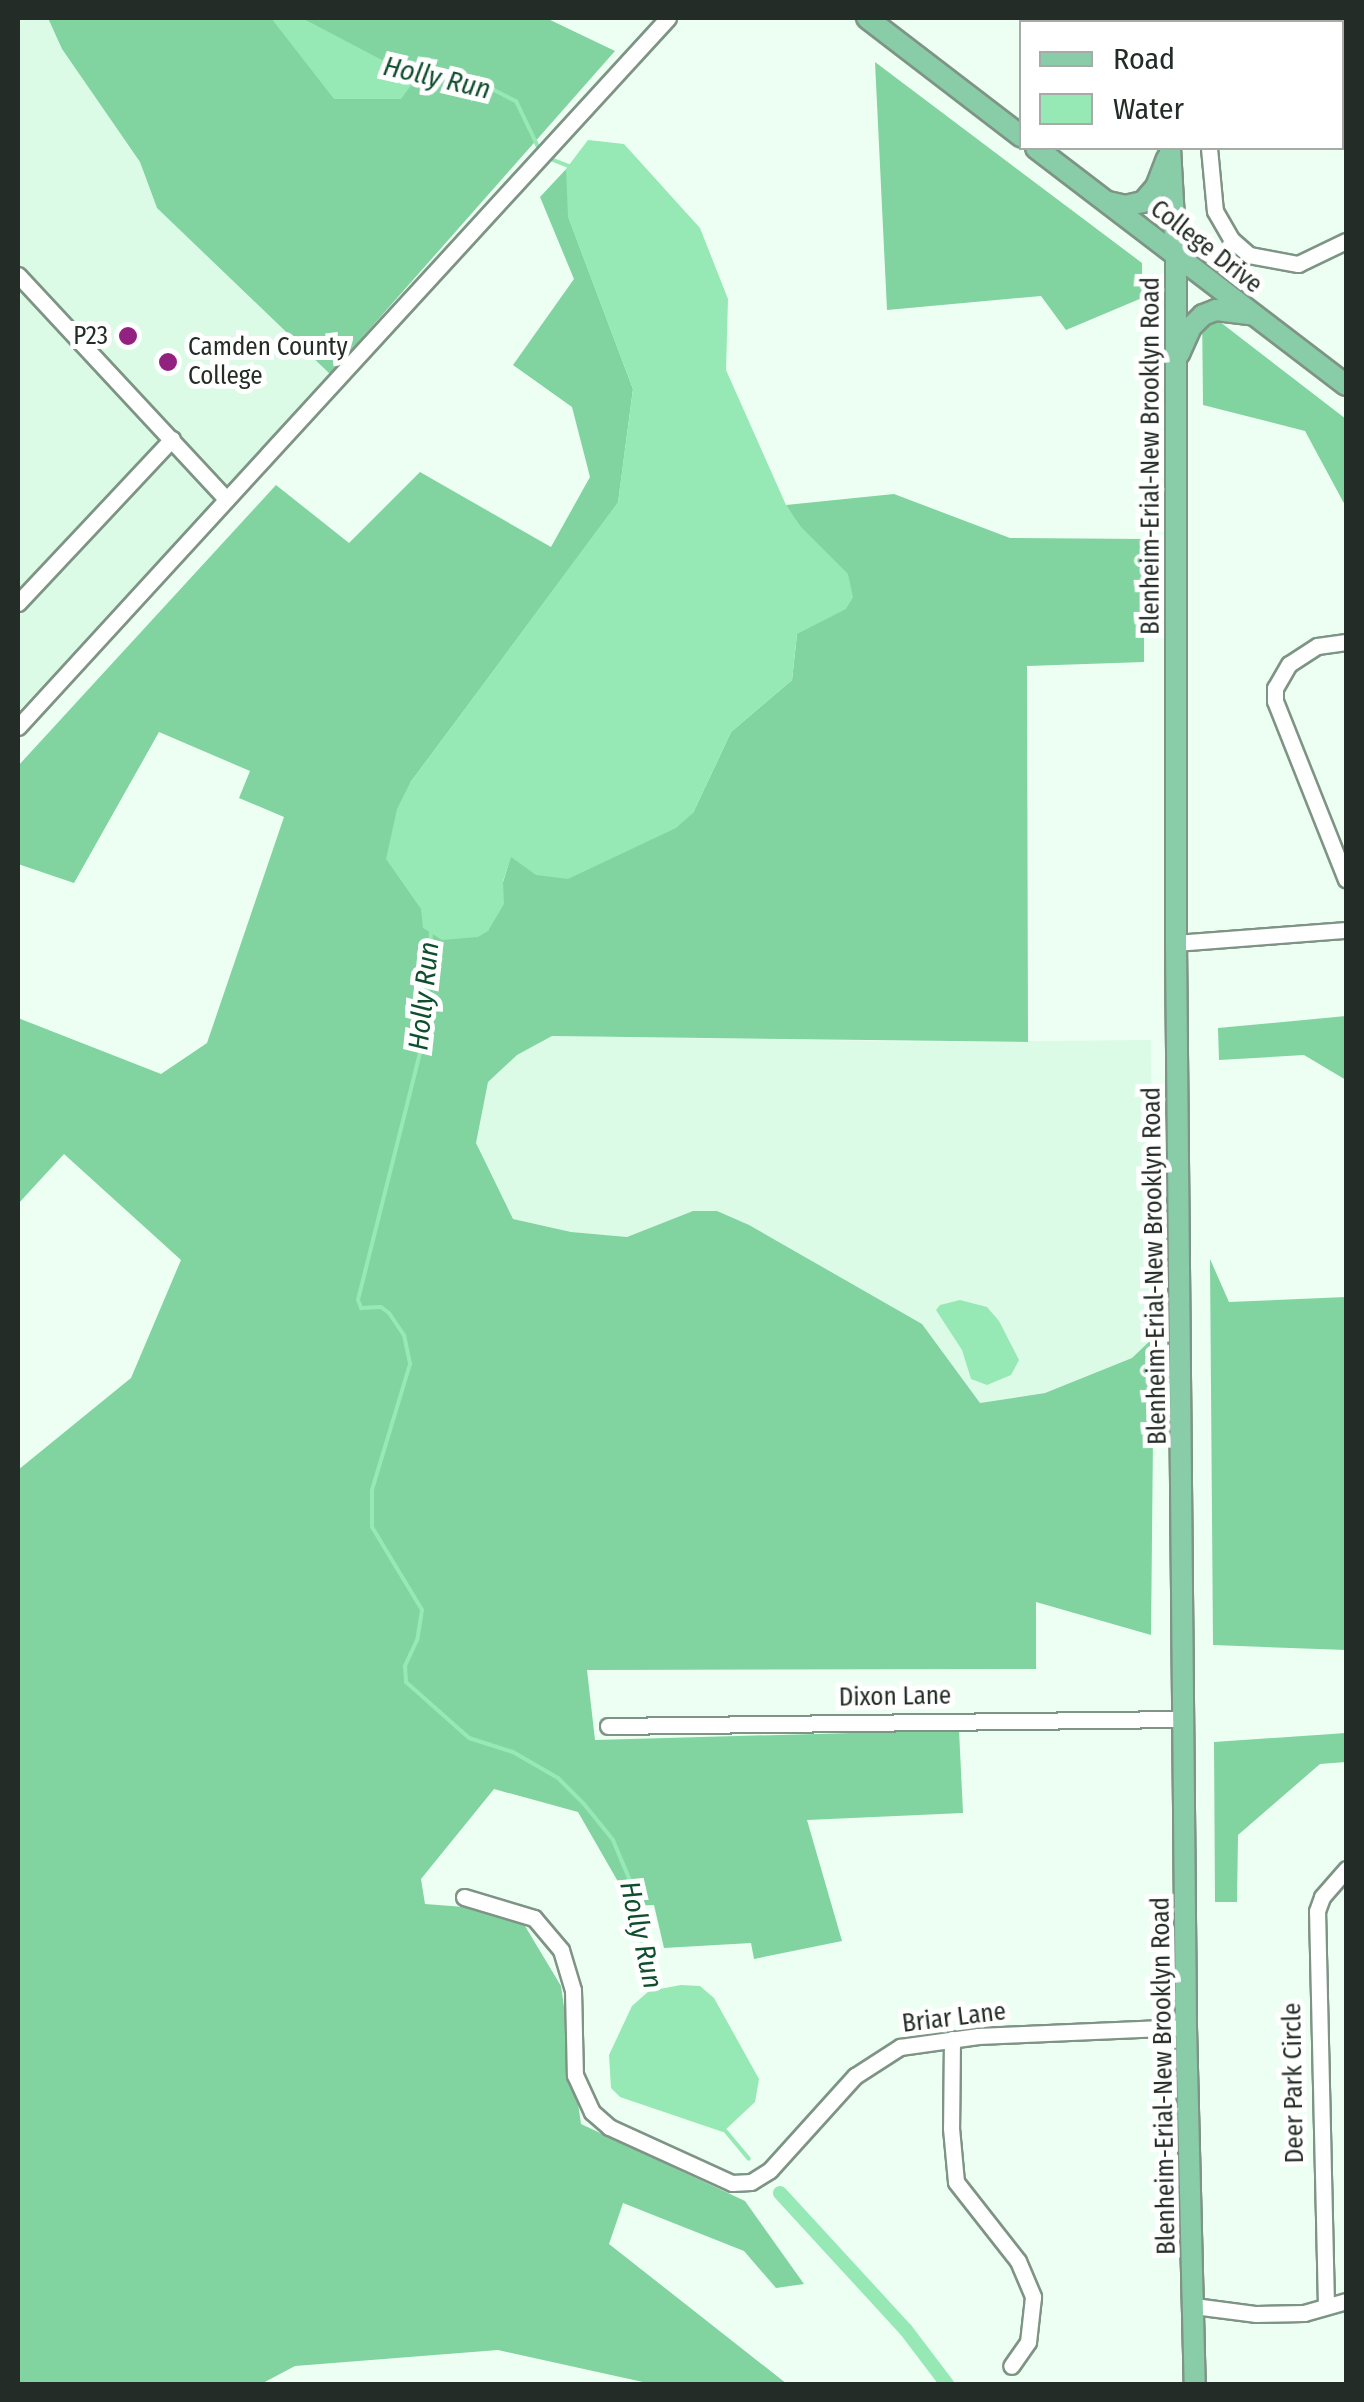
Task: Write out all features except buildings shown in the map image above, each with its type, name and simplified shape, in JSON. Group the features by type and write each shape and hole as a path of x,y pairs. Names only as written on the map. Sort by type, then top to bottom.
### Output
{"main road":[{"path":"867,18 1019,134"},
{"name":"College Drive","path":"1039,150 1346,385"},
{"path":"1104,200 1131,206 1148,198 1163,173 1169,150"},
{"name":"Blenheim-Erial-New Brooklyn Road","path":"1169,150 1176,256 1176,943 1186,2027 1195,2384"},
{"path":"1175,381 1182,344 1200,318 1216,310 1252,314"}],"street":[{"path":"18,727 668,18"},
{"path":"1209,150 1216,211 1232,240 1249,255 1298,264 1346,241"},
{"path":"18,275 226,499"},
{"path":"21,594 172,439"},
{"path":"1346,642 1318,646 1289,664 1275,688 1274,702 1346,879"},
{"path":"1176,943 1346,930"},
{"name":"Dixon Lane","path":"608,1726 1183,1718"},
{"name":"Deer Park Circle","path":"1326,2306 1317,1911 1322,1897 1346,1869"},
{"name":"Briar Lane","path":"464,1897 534,1918 562,1950 573,1990 576,2074 592,2112 609,2127 732,2183 751,2182 775,2166 855,2076 900,2047 952,2039 1186,2027"},
{"path":"952,2039 950,2128 956,2182 1018,2261 1032,2297 1028,2342 1010,2366"},
{"path":"1194,2306 1256,2314 1304,2313 1346,2301"}],"shaded area":[{"name":"Camden County College","path":"18,18 48,18 62,49 140,162 157,208 330,374 18,712"},
{"path":"48,18 546,18 615,51 330,374 157,208 140,162 62,49"},
{"path":"875,62 1142,263 1142,298 1066,330 1041,296 887,310"},
{"path":"583,151 569,219 633,389 618,503 410,783 488,931 511,856 693,813 731,732 792,680 797,634 792,515 786,505 894,494 1010,538 1144,539 1144,662 1027,666 1028,1042 552,1036 517,1055 488,1082 476,1143 513,1219 571,1232 627,1237 693,1211 717,1211 749,1225 922,1324 980,1403 1045,1393 1132,1358 1154,1337 1151,1635 1036,1602 1036,1669 587,1670 595,1740 959,1730 963,1813 807,1820 842,1941 754,1959 751,1943 664,1948 654,1905 632,1906 578,1812 494,1789 421,1879 425,1904 516,1911 561,1986 581,2124 745,2201 804,2284 776,2288 744,2251 623,2203 609,2244 787,2384 652,2384 498,2350 295,2366 261,2384 18,2384 18,1470 131,1378 181,1260 64,1154 18,1204 18,1018 161,1074 207,1043 284,817 239,798 250,771 159,732 74,883 18,864 18,766 276,485 349,543 420,472 551,547 590,477 572,407 513,365 574,279 540,197"},
{"path":"1202,308 1346,419 1346,507 1305,431 1203,405"},
{"path":"1346,1016 1346,1080 1304,1055 1219,1060 1218,1028"},
{"path":"552,1036 943,1042 1151,1040 1154,1337 1132,1358 1044,1393 980,1403 922,1324 693,1211 627,1237 571,1232 512,1219 475,1143 488,1082 517,1055"},
{"path":"1210,1259 1229,1302 1346,1297 1346,1650 1213,1645"},
{"path":"1346,1733 1346,1762 1320,1764 1238,1835 1237,1902 1215,1902 1214,1742"}],"water":[{"path":"271,18 302,18 382,60 414,65 417,77 401,99 334,99"},
{"path":"588,140 624,144 700,228 728,299 726,370 786,505 801,527 848,574 853,597 846,609 797,634 792,680 731,732 693,813 676,828 568,879 536,875 511,857 503,881 504,904 488,931 478,937 442,940 423,928 421,909 386,859 397,809 410,783 618,502 633,389 568,217 566,169"},
{"path":"960,1300 987,1307 999,1321 1019,1360 1011,1375 987,1385 971,1379 962,1350 936,1310 940,1305"},
{"path":"700,1986 714,1998 759,2079 755,2102 723,2132 620,2097 611,2088 609,2055 632,2006 649,1991"}],"waterway":[{"name":"Holly Run","path":"415,71 490,88 516,101 541,153"},
{"name":"Holly Run","path":"548,158 572,167"},
{"name":"Holly Run","path":"431,931 426,1029 358,1300 361,1308 381,1307 389,1313 404,1335 410,1364 372,1490 372,1527 422,1610 417,1640 405,1666 406,1682 469,1738 513,1752 558,1778 613,1840 631,1883 652,1991"},
{"name":"Holly Run","path":"723,2128 749,2159"},
{"name":"Holly Run","path":"780,2193 906,2330 947,2384"}],"place":[{"name":"P23","path":"128,336"},
{"name":"Camden County College","path":"168,362"}]}
